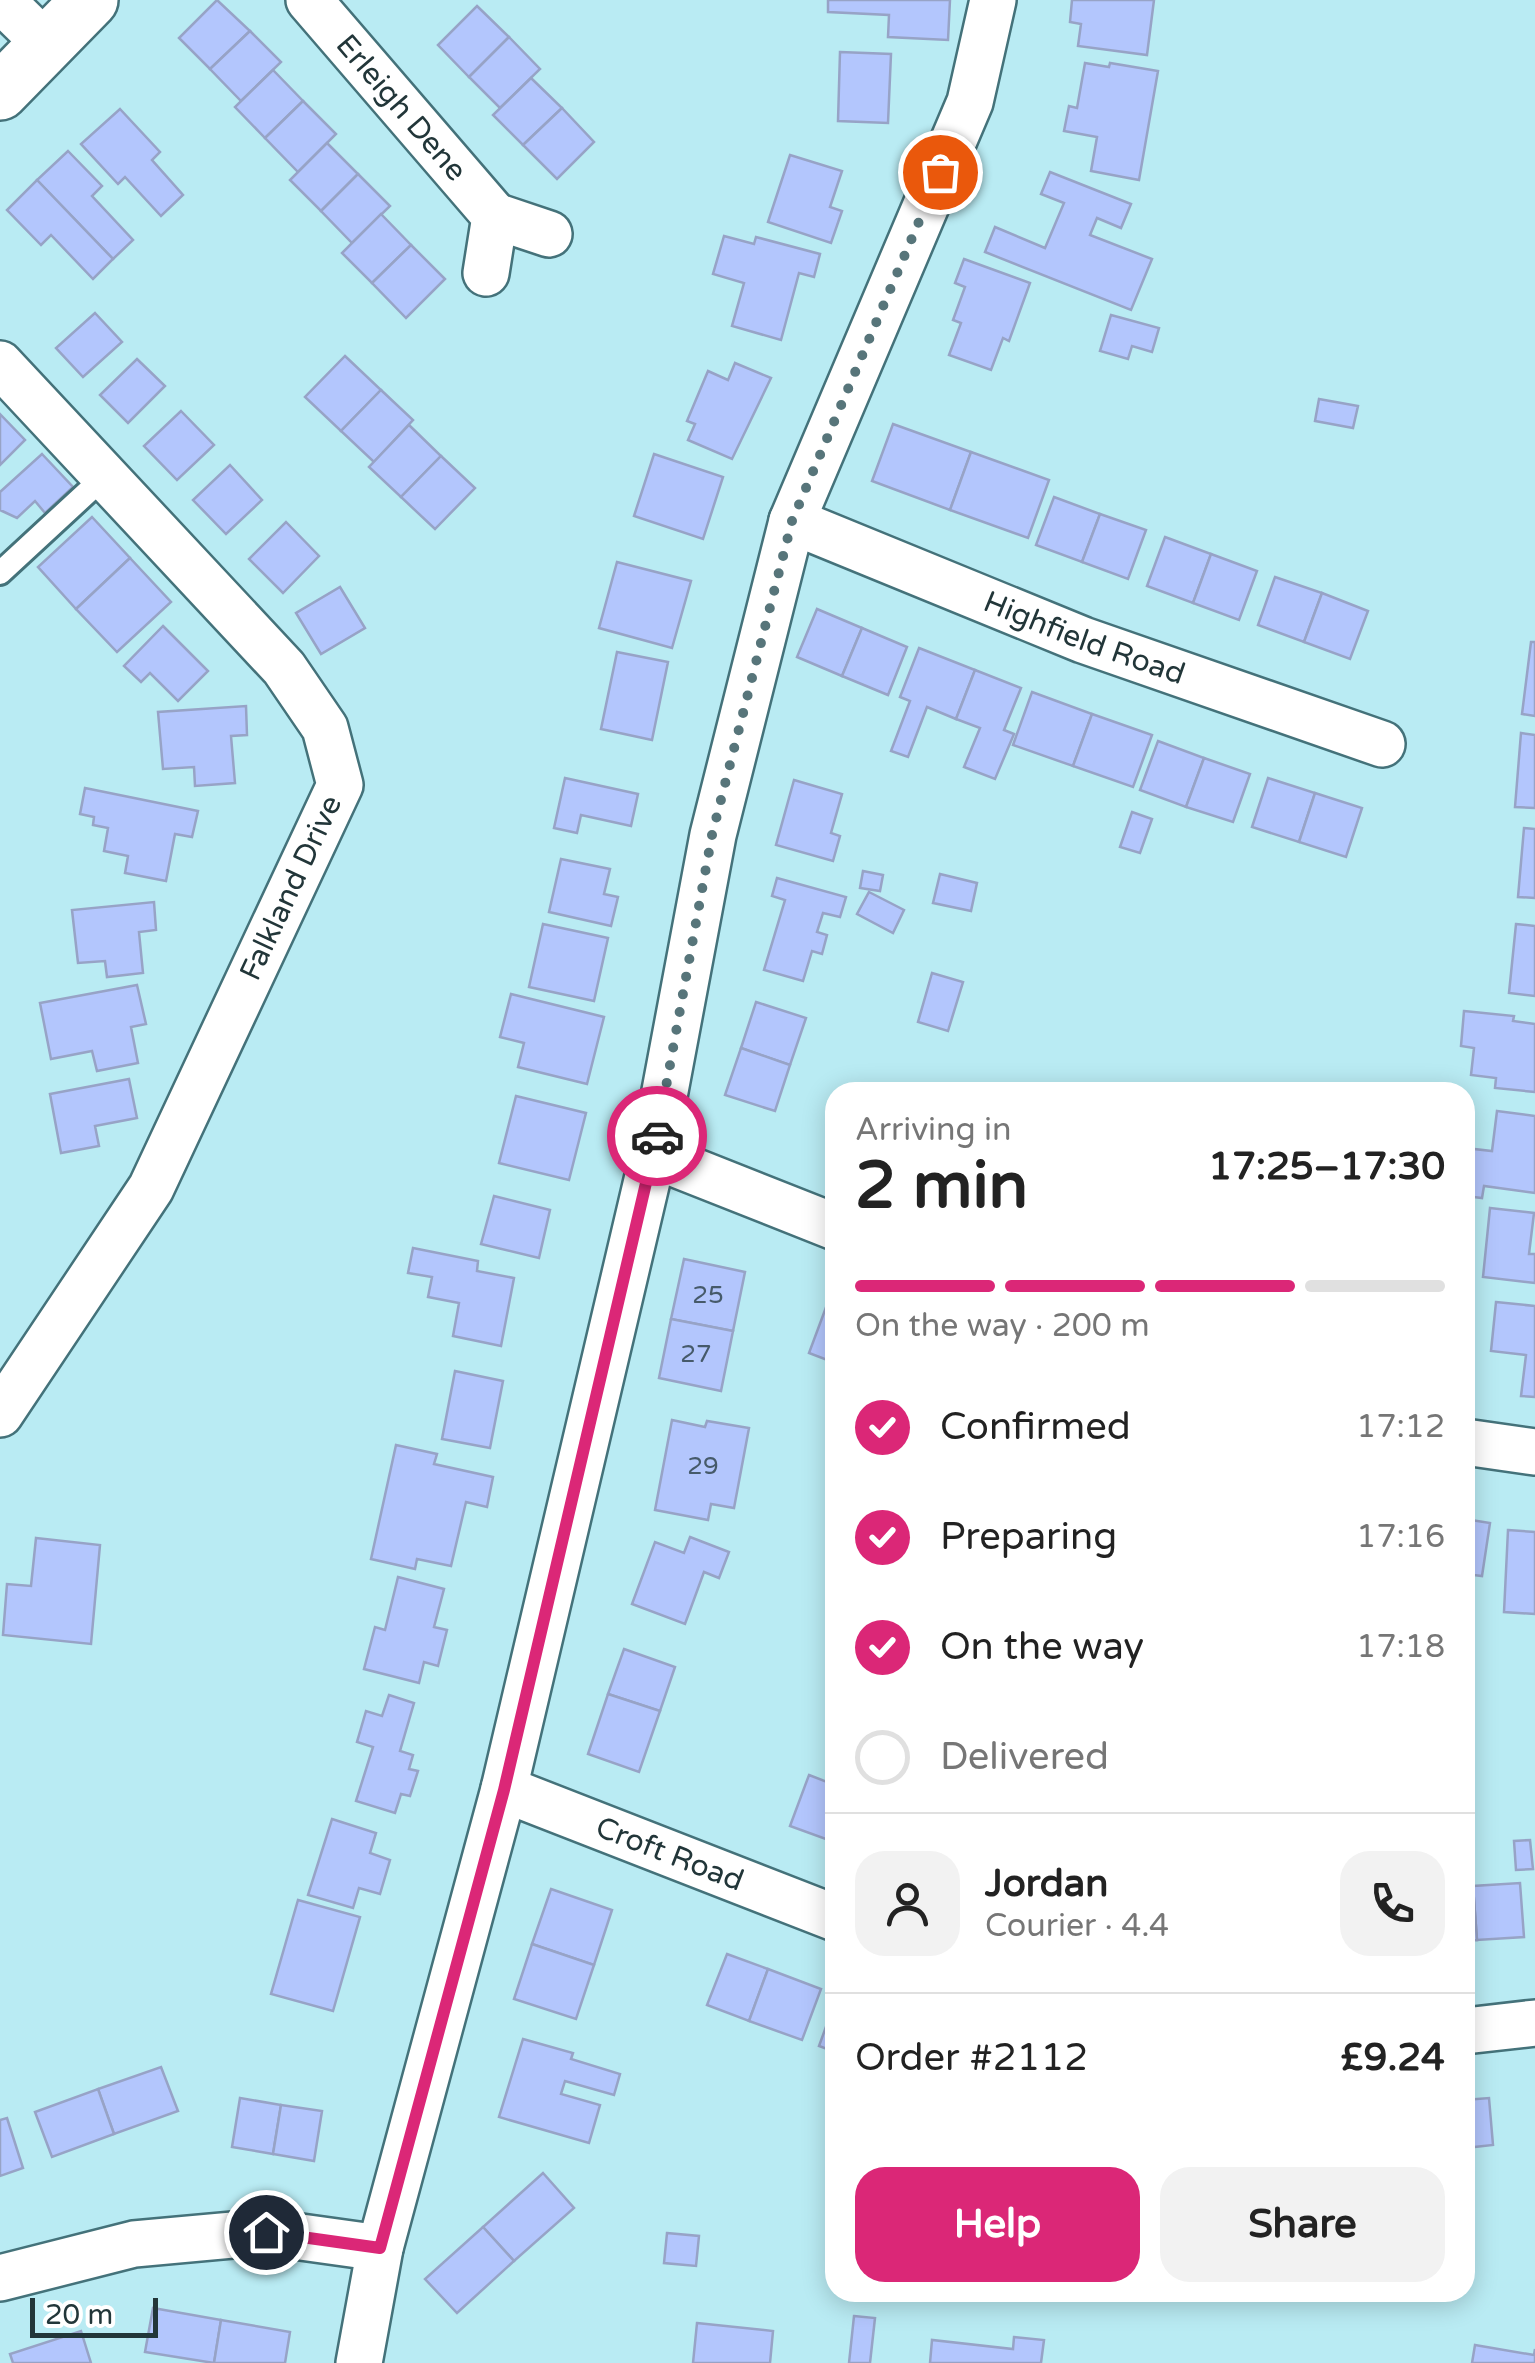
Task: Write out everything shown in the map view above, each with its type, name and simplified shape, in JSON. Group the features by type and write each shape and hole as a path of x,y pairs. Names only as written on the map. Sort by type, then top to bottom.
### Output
{"main road":[{"path":"0,92 90,0"}],"street":[{"path":"2,0 46,45"},
{"name":"Erleigh Dene","path":"309,0 495,216"},
{"path":"358,2363 380,2248 504,1790 653,1155 712,835 792,521 970,102 993,0"},
{"path":"486,272 495,216 549,234"},
{"name":"Falkland Drive","path":"0,364 284,668 325,728 340,784 151,1188 0,1414"},
{"name":"Highfield Road","path":"792,521 1084,640 1382,744"},
{"path":"653,1155 825,1223"},
{"path":"1475,1443 1535,1452"},
{"name":"Croft Road","path":"504,1790 825,1914"},
{"path":"1475,2030 1535,2023"},
{"path":"0,2278 134,2244 266,2232 380,2248"}],"lane":[{"path":"0,574 106,475"}],"building":[{"path":"217,0 250,31 210,69 179,38"},
{"path":"828,0 950,0 948,40 888,37 889,15 828,12"},
{"path":"1072,0 1154,0 1147,55 1078,46 1081,24 1070,22"},
{"path":"477,6 509,37 469,77 438,45"},
{"path":"250,31 281,62 241,101 210,69"},
{"path":"509,37 540,69 500,108 469,77"},
{"path":"840,52 891,54 888,123 838,121"},
{"path":"1085,63 1158,71 1139,180 1091,171 1097,137 1064,131 1069,106 1077,108"},
{"path":"273,70 303,101 265,138 235,107"},
{"path":"531,78 562,108 523,145 493,115"},
{"path":"303,101 336,134 298,172 265,138"},
{"path":"562,108 594,142 557,179 523,145"},
{"path":"120,109 160,152 152,160 183,195 161,216 125,177 118,184 81,144"},
{"path":"327,143 358,174 321,211 290,180"},
{"path":"68,151 102,186 92,196 133,240 113,259 37,180"},
{"path":"790,155 842,171 830,207 842,211 831,243 768,222"},
{"path":"1050,172 1131,204 1121,228 1097,218 1090,235 1152,259 1131,310 985,252 995,227 1045,248 1064,203 1041,194"},
{"path":"358,174 390,206 352,243 321,211"},
{"path":"37,180 113,259 93,279 51,235 41,245 7,210"},
{"path":"381,214 411,245 372,283 342,253"},
{"path":"724,236 754,244 756,237 820,254 814,277 799,273 781,340 732,326 744,283 713,274"},
{"path":"411,245 445,279 406,318 372,283"},
{"path":"964,259 1030,283 1009,341 1003,338 991,370 949,355 961,323 953,320 965,287 955,283"},
{"path":"95,313 122,342 83,377 56,348"},
{"path":"1111,315 1159,328 1152,352 1132,346 1128,359 1100,351"},
{"path":"345,356 381,390 341,431 305,397"},
{"path":"137,359 165,386 128,423 100,395"},
{"path":"735,363 771,378 732,459 688,440 695,424 687,421 708,371 728,380"},
{"path":"381,390 413,420 374,462 341,431"},
{"path":"1319,399 1358,406 1353,428 1315,421"},
{"path":"181,411 214,445 177,480 144,446"},
{"path":"0,414 25,440 0,465"},
{"path":"893,424 971,452 950,510 872,481"},
{"path":"409,425 441,456 401,497 369,467"},
{"path":"971,452 1049,480 1028,538 950,510"},
{"path":"42,454 73,487 45,513 35,501 17,518 0,510 0,492"},
{"path":"654,454 723,477 703,539 634,516"},
{"path":"441,456 475,488 435,529 401,497"},
{"path":"230,465 262,500 226,534 193,500"},
{"path":"1054,497 1100,514 1082,562 1036,545"},
{"path":"1100,514 1146,530 1128,579 1082,562"},
{"path":"92,517 130,558 76,609 38,567"},
{"path":"286,522 319,556 283,593 249,559"},
{"path":"1165,537 1211,554 1193,603 1147,586"},
{"path":"1211,554 1257,571 1239,620 1193,603"},
{"path":"130,558 171,602 117,652 76,609"},
{"path":"617,562 691,581 672,648 599,628"},
{"path":"1275,577 1322,593 1304,642 1258,625"},
{"path":"340,587 365,628 321,654 296,613"},
{"path":"1322,593 1368,611 1350,659 1304,642"},
{"path":"817,609 862,628 842,676 797,657"},
{"path":"163,626 208,671 178,701 150,673 141,682 124,666"},
{"path":"862,628 907,647 888,695 842,676"},
{"path":"1531,642 1535,642 1535,716 1522,714"},
{"path":"919,648 975,670 956,719 927,707 908,757 891,751 910,701 900,697"},
{"path":"617,652 668,662 652,740 601,729"},
{"path":"975,670 1021,688 1004,730 1014,734 995,779 964,767 980,728 956,719"},
{"path":"1032,692 1092,714 1073,766 1013,745"},
{"path":"246,706 247,735 231,736 235,783 195,786 194,767 163,769 158,712"},
{"path":"1092,714 1152,735 1133,787 1073,766"},
{"path":"1521,733 1535,735 1535,808 1515,807"},
{"path":"1158,741 1204,758 1186,807 1140,790"},
{"path":"1204,758 1250,774 1233,822 1186,807"},
{"path":"565,778 638,794 631,826 581,815 577,833 554,828"},
{"path":"1268,778 1315,793 1299,842 1252,827"},
{"path":"794,780 842,794 831,833 840,836 833,861 776,845"},
{"path":"85,788 198,811 192,837 175,834 166,881 125,873 128,856 104,851 108,828 93,825 94,817 80,814"},
{"path":"1315,793 1362,808 1346,857 1299,842"},
{"path":"1132,812 1152,819 1140,853 1120,847"},
{"path":"1524,828 1535,829 1535,898 1518,897"},
{"path":"561,859 610,869 604,894 618,897 611,926 549,912"},
{"path":"863,871 883,875 880,891 860,888"},
{"path":"940,874 977,883 971,911 933,903"},
{"path":"777,878 846,897 840,917 823,913 817,932 827,935 822,954 812,951 803,981 764,970 785,900 772,896"},
{"path":"869,892 904,910 893,933 857,914"},
{"path":"154,902 156,930 139,932 143,973 107,977 105,961 78,963 72,910"},
{"path":"543,924 608,938 594,1001 529,987"},
{"path":"1516,924 1535,926 1535,996 1509,993"},
{"path":"932,973 963,982 948,1031 918,1022"},
{"path":"137,985 146,1024 131,1027 138,1063 97,1071 92,1051 51,1059 40,1003"},
{"path":"511,994 604,1017 587,1084 518,1067 524,1043 500,1037"},
{"path":"756,1002 806,1018 790,1065 741,1048"},
{"path":"1464,1011 1514,1016 1513,1021 1535,1024 1535,1092 1495,1088 1496,1078 1471,1075 1474,1048 1461,1046"},
{"path":"741,1048 790,1065 775,1111 725,1095"},
{"path":"129,1079 137,1118 95,1126 99,1146 61,1153 50,1094"},
{"path":"516,1096 586,1113 569,1180 499,1163"},
{"path":"1497,1111 1535,1116 1535,1193 1484,1186 1482,1198 1475,1197 1475,1149 1492,1151"},
{"path":"494,1196 550,1210 539,1258 481,1244"},
{"path":"1490,1208 1534,1213 1529,1254 1535,1254 1535,1283 1483,1277"},
{"path":"413,1248 478,1261 477,1271 514,1278 501,1346 453,1336 459,1303 428,1297 432,1277 408,1273"},
{"path":"684,1259 745,1272 733,1331 671,1319"},
{"path":"1496,1302 1535,1306 1535,1397 1521,1396 1526,1355 1491,1351"},
{"path":"825,1310 825,1359 809,1353"},
{"path":"671,1319 733,1331 721,1391 659,1378"},
{"path":"455,1371 503,1381 490,1448 442,1439"},
{"path":"672,1420 705,1427 707,1421 749,1428 734,1508 711,1504 708,1520 655,1510"},
{"path":"396,1445 437,1454 434,1464 493,1477 487,1507 466,1502 451,1566 417,1559 415,1569 371,1559"},
{"path":"1475,1521 1490,1523 1482,1576 1475,1575"},
{"path":"1508,1530 1535,1532 1535,1614 1504,1612"},
{"path":"690,1537 729,1552 719,1578 704,1572 685,1624 632,1604 655,1542 684,1553"},
{"path":"36,1538 100,1545 91,1644 3,1635 7,1584 31,1586"},
{"path":"398,1577 444,1589 434,1627 447,1630 438,1666 424,1662 419,1683 364,1669 375,1627 385,1630"},
{"path":"624,1649 675,1667 660,1711 608,1694"},
{"path":"608,1694 660,1711 639,1772 588,1754"},
{"path":"389,1695 414,1703 400,1751 413,1755 409,1769 418,1771 410,1796 401,1794 395,1813 356,1801 373,1747 357,1742 366,1711 382,1716"},
{"path":"809,1775 825,1781 825,1839 790,1826"},
{"path":"332,1819 376,1833 370,1853 390,1860 380,1894 359,1888 353,1908 308,1895"},
{"path":"1530,1840 1533,1869 1516,1870 1514,1841"},
{"path":"1520,1883 1524,1937 1477,1940 1475,1886"},
{"path":"551,1889 612,1910 594,1965 532,1944"},
{"path":"298,1900 360,1917 333,2011 271,1994"},
{"path":"532,1944 594,1965 576,2019 514,1999"},
{"path":"727,1954 768,1969 749,2021 707,2005"},
{"path":"768,1969 821,1989 802,2040 749,2021"},
{"path":"523,2039 573,2053 571,2059 620,2074 614,2095 565,2081 561,2094 600,2105 589,2143 499,2117"},
{"path":"161,2067 178,2111 114,2134 98,2089"},
{"path":"98,2089 114,2134 52,2157 35,2112"},
{"path":"240,2098 281,2105 273,2154 232,2147"},
{"path":"1489,2098 1493,2145 1475,2147 1475,2099"},
{"path":"281,2105 322,2111 314,2161 273,2154"},
{"path":"7,2118 23,2168 0,2176 0,2120"},
{"path":"543,2173 574,2208 514,2261 483,2227"},
{"path":"483,2227 514,2261 457,2313 425,2279"},
{"path":"667,2233 699,2236 696,2266 664,2263"},
{"path":"153,2308 221,2320 214,2363 145,2352"},
{"path":"854,2316 875,2318 870,2363 849,2363"},
{"path":"221,2320 290,2332 285,2363 214,2363"},
{"path":"697,2323 773,2331 770,2363 693,2363"},
{"path":"81,2331 91,2363 13,2363 10,2354"},
{"path":"1014,2337 1044,2340 1041,2363 930,2363 932,2340 1013,2349"},
{"path":"1475,2345 1534,2355 1535,2349 1535,2363 1472,2363"}],"way so far":[{"path":"657,1136 712,835 792,521 940,172"}],"route":[{"path":"266,2232 380,2248 504,1790 657,1136"}]}
